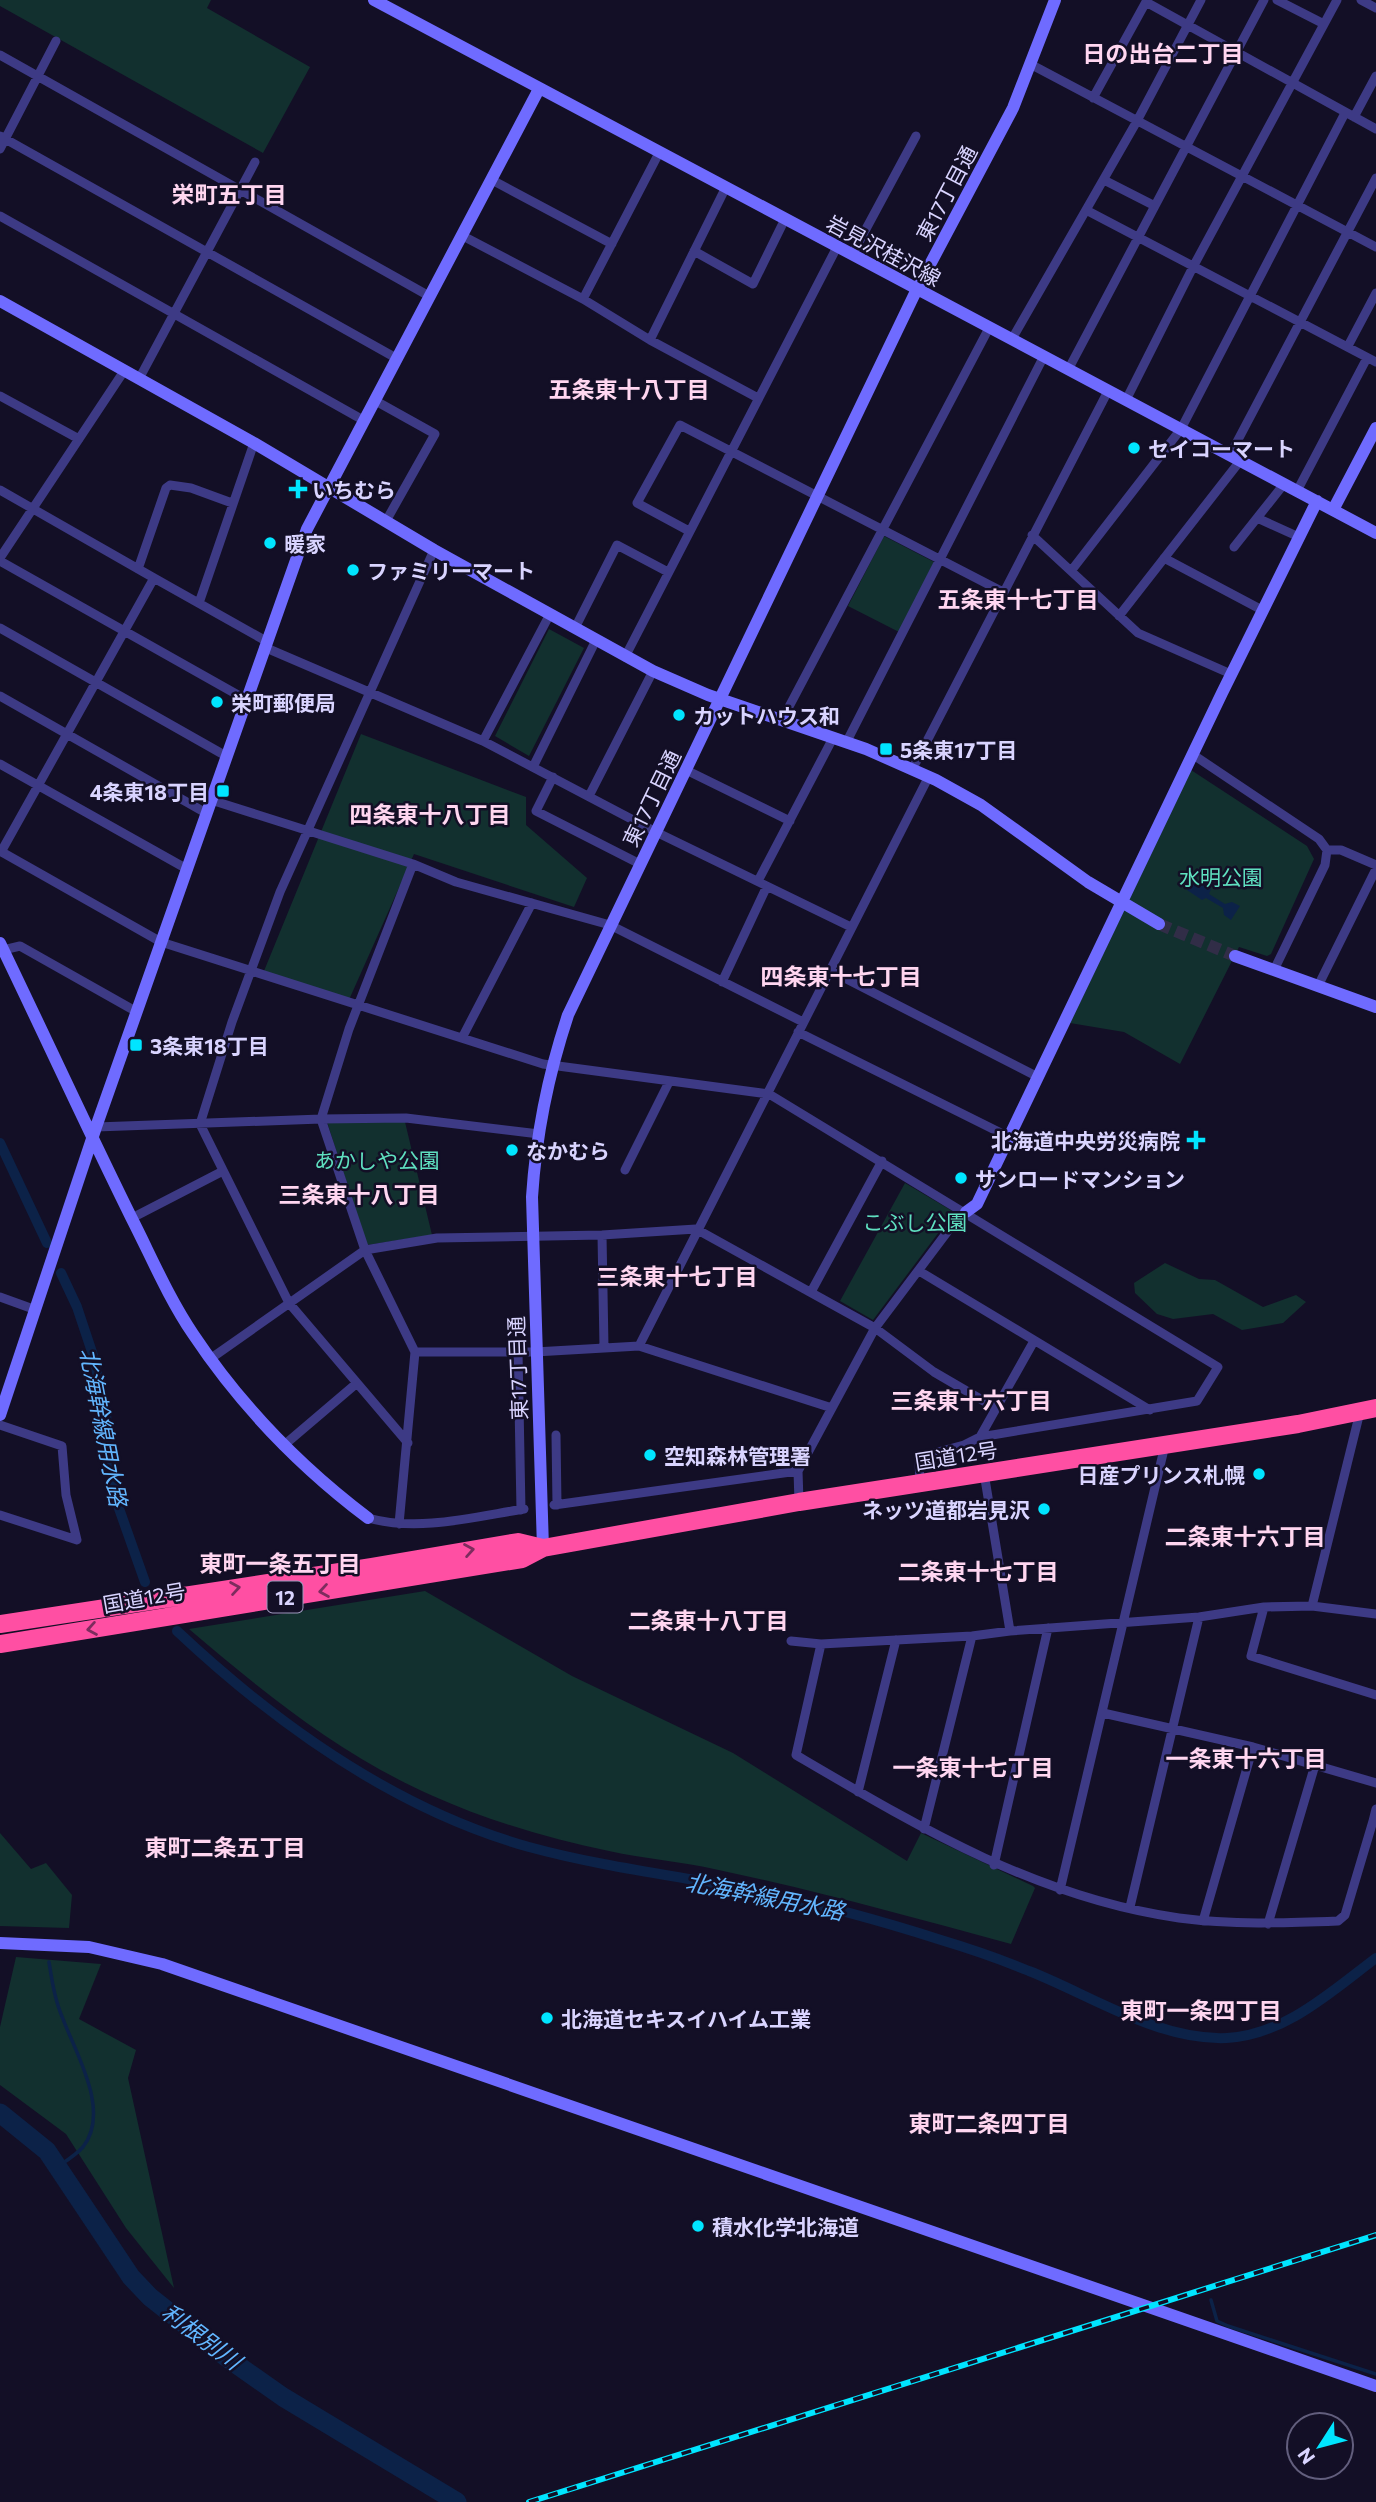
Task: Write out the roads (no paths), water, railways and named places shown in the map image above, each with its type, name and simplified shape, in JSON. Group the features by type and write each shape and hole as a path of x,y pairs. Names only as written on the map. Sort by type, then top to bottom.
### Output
{"highway":[{"name":"国道12号","path":"172,1606 392,1580 522,1559 543,1548 799,1502 1166,1445 1368,1410"},
{"name":"国道12号","path":"0,1644 172,1606 372,1567 517,1542 543,1548"},
{"name":"国道12号","path":"0,1624 154,1610"}],"street":[{"name":"岩見沢桂沢線","path":"374,0 1376,533"},
{"name":"東17丁目通","path":"543,1548 531,1197 551,1066 568,1015 816,497 917,289 1002,131 1032,65 1055,0"},
{"path":"1012,340 1137,121 1201,0"},
{"path":"1068,370 1264,0"},
{"path":"1277,0 1324,24"},
{"path":"1126,400 1242,175 1337,0"},
{"path":"1362,0 1376,8"},
{"path":"1093,98 1146,1 1376,129"},
{"path":"0,149 3,138 56,41"},
{"path":"0,55 429,296"},
{"path":"1032,65 1376,247"},
{"path":"1071,571 1181,429 1298,204 1376,75"},
{"path":"0,1415 94,1132 307,529 539,89"},
{"path":"852,255 916,136"},
{"path":"3,138 396,358"},
{"path":"583,299 659,153"},
{"path":"139,379 255,162"},
{"path":"1119,616 1235,458 1300,322 1376,178"},
{"path":"492,180 612,244"},
{"path":"1104,180 1154,206"},
{"path":"650,340 725,189"},
{"path":"1086,210 1372,360 1297,491"},
{"path":"0,216 363,420"},
{"path":"694,251 753,284 785,219"},
{"path":"461,235 583,299 650,340 758,398"},
{"path":"625,657 837,247"},
{"path":"1348,346 1376,293"},
{"path":"0,301 254,443 434,550 625,657 719,699 833,738 929,776 981,806 1120,903 1159,923"},
{"path":"782,720 989,328"},
{"path":"846,743 1044,356"},
{"path":"124,370 0,559 245,699"},
{"path":"913,768 1108,391"},
{"path":"0,396 79,439"},
{"path":"374,400 435,435 386,521"},
{"path":"689,531 637,503 680,425 1003,592"},
{"path":"1333,510 1376,428"},
{"path":"198,603 254,443"},
{"path":"1234,547 1283,484"},
{"path":"138,569 166,488 170,485 191,488 232,503"},
{"path":"0,490 265,644 483,741 656,832 851,927"},
{"path":"799,1502 798,1471 875,1328 966,1212 977,1204 1192,754 1317,501"},
{"path":"1257,518 1299,537"},
{"path":"1032,535 1138,633 1231,674"},
{"path":"575,628 617,545 668,572"},
{"path":"408,1443 289,1303 200,1124 251,970 308,830 434,550"},
{"path":"1164,558 1262,610"},
{"path":"154,578 1,852 161,942 462,1038 551,1066 769,1094 1218,1367 1197,1401 981,1437 964,1445 923,1456 919,1460 920,1484"},
{"path":"483,741 550,614"},
{"path":"0,628 226,756"},
{"path":"533,767 596,640"},
{"path":"589,796 653,671"},
{"path":"0,696 208,807 308,830 413,864 456,882 610,925 803,1022"},
{"path":"722,982 790,821 833,738"},
{"path":"1192,754 1319,839 1327,850 1325,865 1274,971"},
{"path":"0,764 187,869"},
{"path":"686,769 790,821"},
{"path":"639,1346 696,1228 769,1094 829,970 929,776"},
{"path":"553,777 536,811 640,864"},
{"path":"1318,986 1376,867 1341,849 1327,850"},
{"path":"399,1524 415,1352 365,1250 321,1119 358,1005 413,864"},
{"path":"462,1038 532,903"},
{"path":"136,1012 20,946 2,946 94,1132 164,1285 210,1359 245,1405 283,1446 330,1490 368,1518 399,1524 523,1509 517,1352"},
{"path":"1236,956 1376,1007"},
{"path":"829,970 1038,1077"},
{"path":"798,1032 1009,1137"},
{"path":"625,1170 669,1082"},
{"path":"94,1132 200,1124 406,1118 539,1134"},
{"path":"811,1292 882,1161"},
{"path":"132,1218 223,1171"},
{"path":"210,1359 365,1250 437,1238 602,1235 696,1228 875,1328 934,1371 995,1408"},
{"path":"602,1235 604,1347"},
{"path":"919,1270 1150,1410"},
{"path":"0,1297 36,1310"},
{"path":"981,1437 1034,1341"},
{"path":"415,1352 535,1352 639,1346 832,1408"},
{"path":"283,1446 357,1382"},
{"path":"1312,1606 1368,1410"},
{"path":"0,1425 62,1446 66,1495 77,1540 0,1515"},
{"path":"556,1435 555,1505 798,1471"},
{"path":"1060,1890 1166,1445"},
{"path":"985,1473 1010,1630"},
{"path":"791,1641 821,1644 972,1636 1010,1630 1199,1617 1264,1607 1312,1606 1376,1614"},
{"path":"1264,1607 1251,1656 1376,1695"},
{"path":"1130,1907 1199,1617"},
{"path":"994,1865 1048,1628"},
{"path":"924,1829 972,1636"},
{"path":"858,1791 896,1640"},
{"path":"821,1644 796,1755 924,1829 994,1865 1060,1890 1203,1921 1268,1924 1338,1921 1345,1915 1376,1810"},
{"path":"1103,1713 1253,1747 1376,1783"},
{"path":"1203,1921 1253,1747"},
{"path":"1268,1924 1315,1765"},
{"path":"0,1943 89,1947 162,1964 1376,2386"}],"water":[{"path":"1194,880 1211,889 1209,894 1225,904 1232,902 1240,906 1231,920 1224,915 1223,908 1206,898 1202,900 1187,890"}],"waterway":[{"name":"北海幹線用水路","path":"0,1143 47,1243"},
{"name":"北海幹線用水路","path":"61,1273 77,1307 92,1352 105,1406 116,1500 145,1582"},
{"name":"北海幹線用水路","path":"177,1631 255,1699 341,1760 432,1811 480,1831 554,1853 757,1891 889,1924 1007,1962 1125,2015 1176,2032 1227,2038 1269,2029 1307,2009 1376,1958"},
{"path":"49,1962 58,2005 88,2083 94,2117 91,2133 83,2147 57,2167"},
{"name":"利根別川","path":"0,2113 47,2151 131,2277 150,2297 226,2357 283,2397 457,2502"},
{"path":"1211,2300 1217,2321 1228,2326 1376,2374"}],"tunnel":[{"path":"1159,924 1235,956"}],"railway":[{"path":"529,2502 1376,2235"}],"place":[{"name":"セイコーマート","path":"1134,448"},
{"name":"いちむら","path":"298,489"},
{"name":"暖家","path":"270,543"},
{"name":"ファミリーマート","path":"353,570"},
{"name":"栄町郵便局","path":"217,702"},
{"name":"カットハウス和","path":"679,715"},
{"name":"5条東17丁目","path":"886,749"},
{"name":"4条東18丁目","path":"223,791"},
{"name":"3条東18丁目","path":"136,1045"},
{"name":"北海道中央労災病院","path":"1196,1140"},
{"name":"なかむら","path":"512,1150"},
{"name":"サンロードマンション","path":"961,1178"},
{"name":"空知森林管理署","path":"650,1455"},
{"name":"日産プリンス札幌","path":"1259,1474"},
{"name":"ネッツ道都岩見沢","path":"1044,1509"},
{"name":"北海道セキスイハイム工業","path":"547,2018"},
{"name":"積水化学北海道","path":"698,2226"}],"district":[{"name":"日の出台二丁目","path":"1163,53"},
{"name":"栄町五丁目","path":"229,194"},
{"name":"五条東十八丁目","path":"629,389"},
{"name":"五条東十七丁目","path":"1018,599"},
{"name":"四条東十八丁目","path":"430,814"},
{"name":"四条東十七丁目","path":"841,976"},
{"name":"三条東十八丁目","path":"359,1194"},
{"name":"三条東十七丁目","path":"677,1276"},
{"name":"三条東十六丁目","path":"971,1400"},
{"name":"二条東十六丁目","path":"1245,1536"},
{"name":"東町一条五丁目","path":"280,1563"},
{"name":"二条東十七丁目","path":"978,1571"},
{"name":"二条東十八丁目","path":"708,1620"},
{"name":"一条東十六丁目","path":"1246,1758"},
{"name":"一条東十七丁目","path":"973,1767"},
{"name":"東町二条五丁目","path":"225,1847"},
{"name":"東町一条四丁目","path":"1201,2010"},
{"name":"東町二条四丁目","path":"989,2123"}],"park label":[{"name":"水明公園","path":"1221,876"},
{"name":"あかしや公園","path":"377,1159"},
{"name":"こぶし公園","path":"915,1221"}]}
